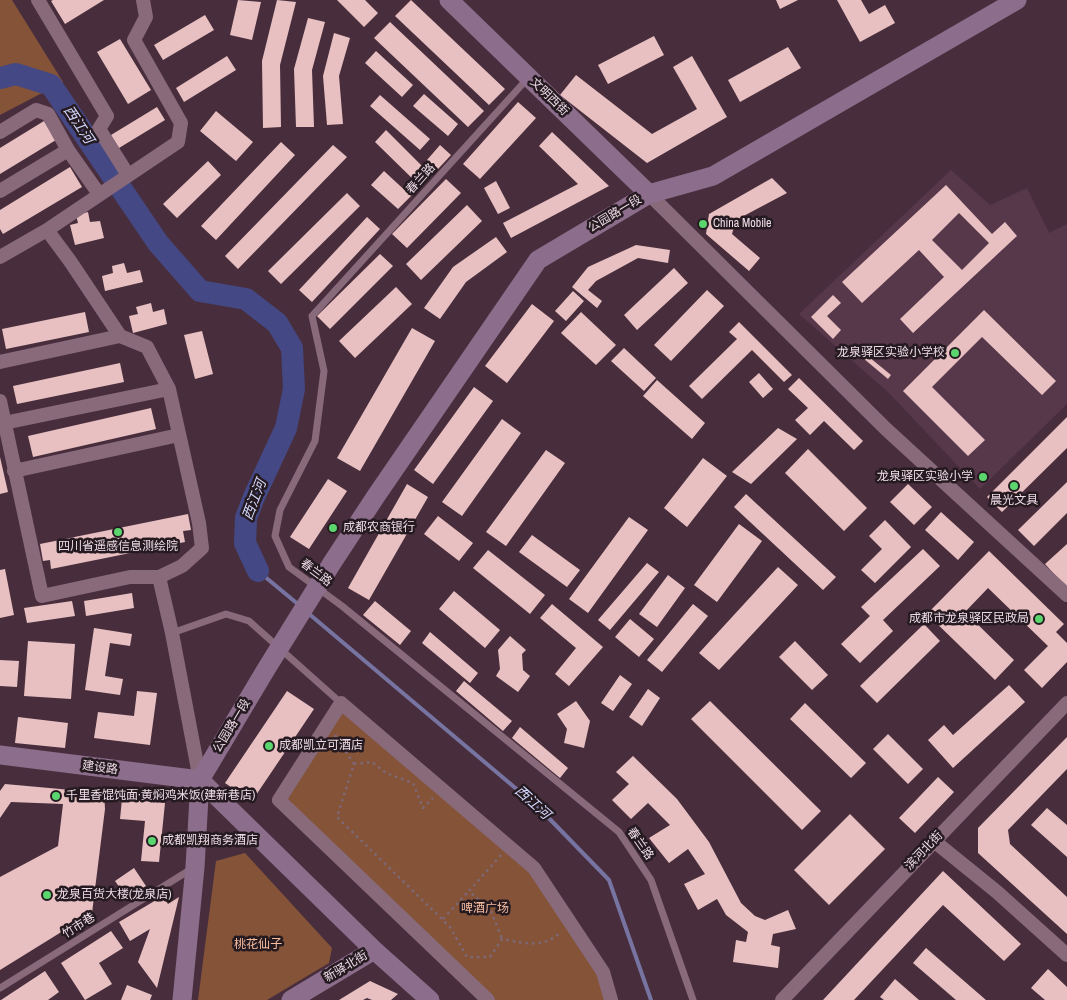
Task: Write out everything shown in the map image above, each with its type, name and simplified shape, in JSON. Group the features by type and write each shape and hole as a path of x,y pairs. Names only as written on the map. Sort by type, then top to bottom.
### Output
{"street":[{"path":"38,0 107,116 99,129 126,177"},
{"path":"1,253 47,230 178,142 181,123 134,40 146,17 143,0"},
{"name":"文明西街","path":"450,0 648,194"},
{"name":"公园路一段","path":"200,780 332,563 538,260 648,194 713,176 1017,0"},
{"path":"0,132 36,110 48,114 68,150 105,191"},
{"path":"0,191 68,150"},
{"path":"648,194 886,429 1067,595"},
{"path":"0,401 42,596 130,577 159,577 182,566 202,548 199,523 169,389 146,347 120,336 70,260 47,230"},
{"path":"0,362 120,336"},
{"path":"4,422 169,389"},
{"path":"14,471 179,435"},
{"path":"159,577 172,633 200,780 195,867 182,1000"},
{"path":"488,1000 279,800 341,703 534,868 603,972 611,1000"},
{"name":"滨河北街","path":"782,1000 1067,703"},
{"name":"建设路","path":"0,755 200,780"},
{"path":"200,780 374,950 430,1000"},
{"path":"934,841 997,892 1067,955"},
{"name":"新驿北街","path":"291,1000 374,950"}],"lane":[{"name":"春兰路","path":"529,77 312,316 324,371 315,441 280,510 275,536 289,567 342,606 619,832 651,880 693,1000"},
{"path":"172,633 226,614 249,621 341,703"},
{"name":"竹市巷","path":"0,988 195,867"}],"path":[{"path":"328,724 354,764"},
{"path":"354,764 372,762 386,772 413,783 423,808 443,790"},
{"path":"354,764 337,816 443,919 450,927 467,957 490,957 502,939"},
{"path":"443,919 508,846"},
{"path":"469,891 491,911 502,939"},
{"path":"502,939 534,945 554,938 570,923"}],"shaded area":[{"name":"龙泉驿区实验小学校","path":"951,170 990,205 1027,188 1049,233 1067,224 1067,404 980,489 887,391 799,314"}],"green space":[{"path":"0,0 12,0 63,82 0,115"},
{"name":"啤酒广场","path":"341,703 534,868 603,972 611,1000 488,1000 279,800"},
{"name":"桃花仙子","path":"245,853 332,948 329,963 267,1000 198,1000 216,861"}],"building":[{"path":"104,0 65,24 51,1"},
{"path":"238,0 261,2 252,40 230,35"},
{"path":"277,0 296,2 280,65 281,127 263,128 262,61"},
{"path":"337,0 365,0 378,13 364,27"},
{"path":"411,0 505,89 489,105 395,16"},
{"path":"776,0 798,0 780,9"},
{"path":"837,0 861,0 869,14 885,5 895,23 860,42"},
{"path":"205,15 214,30 163,60 154,45"},
{"path":"308,18 325,22 312,70 314,127 296,127 294,69"},
{"path":"390,22 484,111 468,127 374,38"},
{"path":"334,33 350,38 339,76 343,124 327,125 323,76"},
{"path":"654,36 664,55 608,84 598,65"},
{"path":"120,39 151,90 128,104 97,52"},
{"path":"788,47 801,68 740,102 728,80"},
{"path":"376,51 413,85 402,97 365,63"},
{"path":"227,56 236,70 184,102 176,88"},
{"path":"692,56 727,117 647,163 560,95 576,75 652,134 697,109 673,67"},
{"path":"424,94 458,124 448,136 413,106"},
{"path":"380,95 430,139 420,150 370,106"},
{"path":"518,102 536,118 480,179 463,164"},
{"path":"157,107 165,120 119,148 111,135"},
{"path":"216,111 253,142 236,161 200,131"},
{"path":"44,121 56,140 0,174 0,148"},
{"path":"386,130 429,173 418,184 375,142"},
{"path":"552,132 609,186 511,238 503,223 578,184 539,146"},
{"path":"281,142 295,155 216,240 201,226"},
{"path":"333,145 347,157 238,269 225,256"},
{"path":"440,145 451,155 438,169 427,160"},
{"path":"208,161 221,175 177,218 163,204"},
{"path":"70,167 82,187 3,234 0,229 0,210"},
{"path":"384,171 411,196 398,209 371,185"},
{"path":"772,178 787,193 736,220 732,234 760,258 749,271 706,234 709,214"},
{"path":"446,179 461,193 407,248 392,234"},
{"path":"496,181 510,208 498,214 484,188"},
{"path":"946,185 992,234 1005,222 1017,236 913,333 900,319 944,277 919,250 862,303 842,282","holes":["959,213 989,243 962,270 932,240"]},
{"path":"347,193 360,206 281,284 268,271"},
{"path":"467,205 482,221 421,280 406,264"},
{"path":"88,212 90,222 100,221 104,238 75,245 70,225 78,223 76,215"},
{"path":"367,217 380,229 312,302 299,290"},
{"path":"496,237 507,252 466,282 440,319 424,308 453,267"},
{"path":"636,245 670,250 668,263 638,258 596,281 588,290 602,301 597,308 572,287 588,267"},
{"path":"380,254 393,266 330,329 317,316"},
{"path":"124,263 127,273 140,270 143,282 105,291 102,276 113,273 112,266"},
{"path":"674,268 688,283 637,330 624,315"},
{"path":"396,287 412,304 355,358 339,341"},
{"path":"707,290 724,306 671,361 654,345"},
{"path":"573,291 584,301 566,321 555,311"},
{"path":"833,295 841,303 827,316 841,330 833,339 811,317"},
{"path":"151,303 153,312 164,309 167,324 133,333 129,316 138,314 136,307"},
{"path":"532,304 554,321 507,383 485,366"},
{"name":"龙泉驿区实验小学校","path":"984,310 1056,381 1042,395 982,337 932,387 985,440 968,456 903,391"},
{"path":"85,312 89,332 6,349 2,329"},
{"path":"581,312 616,345 596,365 561,333"},
{"path":"739,322 792,375 784,382 752,350 702,399 689,386 737,339 729,332"},
{"path":"412,328 435,341 360,471 337,458"},
{"path":"202,331 213,374 195,379 184,335"},
{"path":"624,348 656,378 644,391 611,361"},
{"path":"858,348 891,375 888,379 857,353"},
{"path":"120,363 124,382 17,404 13,386"},
{"path":"759,373 773,389 763,398 749,382"},
{"path":"799,378 863,441 854,450 824,421 810,435 795,420 808,408 788,389"},
{"path":"657,380 705,423 692,439 643,396"},
{"path":"474,387 493,401 433,484 414,470"},
{"path":"151,408 156,429 33,457 28,436"},
{"path":"1067,417 1067,448 1002,512 987,497"},
{"path":"502,419 521,433 462,516 442,502"},
{"path":"778,428 797,439 751,484 732,472"},
{"path":"808,449 867,508 844,531 785,473"},
{"path":"546,450 565,463 506,546 486,532"},
{"path":"0,457 8,492 0,494"},
{"path":"703,458 727,476 687,527 664,508"},
{"path":"328,479 347,491 309,549 290,537"},
{"path":"1067,482 1067,513 1034,546 1018,530"},
{"path":"407,484 428,497 369,600 348,588"},
{"path":"908,484 932,507 914,525 890,502"},
{"path":"746,494 836,577 823,590 734,507"},
{"path":"941,512 974,542 958,560 925,530"},
{"path":"188,514 191,530 183,531 185,542 51,569 50,560 43,561 40,544"},
{"path":"438,516 473,543 459,561 424,534"},
{"path":"629,517 648,530 588,613 569,599"},
{"path":"885,520 911,547 875,583 861,570 882,549 869,536"},
{"path":"739,524 762,541 717,602 694,585"},
{"path":"532,535 580,570 567,587 519,552"},
{"path":"1067,544 1067,588 1045,564"},
{"path":"923,549 940,566 883,620 893,631 860,663 841,644 870,616 861,607"},
{"path":"488,550 545,595 530,614 473,568"},
{"name":"成都市龙泉驿区民政局","path":"989,551 1064,624 1056,632 1067,643 1067,662 1042,688 1024,670 1048,646 988,588 965,612 1014,660 995,680 927,614"},
{"path":"647,563 659,572 610,630 598,620"},
{"path":"778,567 798,585 719,670 699,653"},
{"path":"5,569 14,615 0,618 0,570"},
{"path":"668,575 685,588 657,627 639,614"},
{"path":"454,591 500,630 485,648 439,609"},
{"path":"132,593 134,608 86,616 84,601"},
{"path":"72,601 75,616 27,623 24,608"},
{"path":"375,601 411,631 400,645 363,615"},
{"path":"552,604 603,647 569,686 555,674 576,648 540,618"},
{"path":"693,604 708,616 662,672 647,660"},
{"path":"630,619 654,639 639,657 615,637"},
{"path":"924,624 940,641 877,703 860,686"},
{"path":"94,628 132,634 130,646 110,643 105,676 123,679 120,695 85,690"},
{"path":"430,632 478,673 470,683 422,643"},
{"path":"510,636 526,650 522,654 523,670 530,676 518,692 496,676 500,669 498,650"},
{"path":"28,641 75,644 71,699 24,696"},
{"path":"795,641 828,675 812,690 779,657"},
{"path":"0,660 19,661 17,687 0,686"},
{"path":"620,675 632,684 613,711 601,703"},
{"path":"464,681 512,721 503,731 456,691"},
{"path":"1009,685 1025,702 953,768 928,740 944,725 953,735"},
{"path":"648,689 660,698 642,726 629,717"},
{"path":"137,691 157,693 150,745 94,738 98,712 134,716"},
{"name":"成都凯立可酒店","path":"287,691 314,709 252,801 225,783"},
{"path":"576,701 590,721 584,748 564,743 567,729 557,714"},
{"path":"710,701 821,811 802,830 691,719"},
{"path":"805,703 866,763 851,778 790,719"},
{"path":"18,717 68,723 65,748 15,743"},
{"path":"520,727 568,768 560,778 512,738"},
{"path":"888,734 923,769 908,784 873,749"},
{"path":"1067,737 1067,769 1008,830 1010,844 1067,897 1067,934 978,853 978,828"},
{"path":"633,756 677,799 709,842 741,903 755,916 765,920 788,910 796,929 773,934 771,945 780,947 778,968 733,962 736,940 746,942 748,932 726,915 717,899 698,910 684,884 705,874 688,849 669,863 649,838 670,825 648,803 631,819 612,800 629,784 616,772"},
{"path":"938,777 954,792 915,833 899,818"},
{"name":"龙泉百货大楼(龙泉店)","path":"5,784 104,793 105,809 92,913 0,970 0,877 58,846 63,804 11,802 0,818 0,791"},
{"name":"成都凯翔商务酒店","path":"122,799 165,803 159,862 141,861 145,821 120,819"},
{"path":"1047,808 1067,825 1067,857 1031,825"},
{"path":"850,814 885,849 829,905 794,870"},
{"path":"134,868 146,886 127,898 115,881"},
{"path":"943,871 1021,944 1004,961 943,905 854,1000 823,1000"},
{"path":"163,896 168,904 179,897 157,988 138,962 150,929 130,941 119,922"},
{"path":"111,931 123,948 99,963 112,984 85,1000 61,963"},
{"path":"926,948 986,1000 956,1000 913,963"},
{"path":"1048,969 1067,987 1067,1000 1045,1000 1031,988"},
{"path":"45,971 59,992 48,1000 1,1000"},
{"path":"895,979 919,1000 884,1000 880,997"},
{"path":"370,981 398,994 391,1000 372,1000 367,998 363,1000 339,1000"},
{"path":"127,985 152,995 150,1000 121,1000"}],"waterway":[{"name":"西江河","path":"0,78 16,74 51,85 158,243 200,291 246,299 277,323 292,348 294,389 286,428 246,518 245,543 258,571"},
{"name":"西江河","path":"258,571 299,605"},
{"name":"西江河","path":"308,613 539,808 609,880 651,1000"}],"place":[{"name":"China Mobile","path":"703,224"},
{"name":"龙泉驿区实验小学校","path":"955,353"},
{"name":"龙泉驿区实验小学","path":"983,477"},
{"name":"晨光文具","path":"1014,486"},
{"name":"成都农商银行","path":"333,528"},
{"name":"四川省遥感信息测绘院","path":"118,532"},
{"name":"成都市龙泉驿区民政局","path":"1039,619"},
{"name":"成都凯立可酒店","path":"269,746"},
{"name":"千里香馄饨面·黄焖鸡米饭(建新巷店)","path":"56,796"},
{"name":"成都凯翔商务酒店","path":"152,841"},
{"name":"龙泉百货大楼(龙泉店)","path":"47,895"}]}
